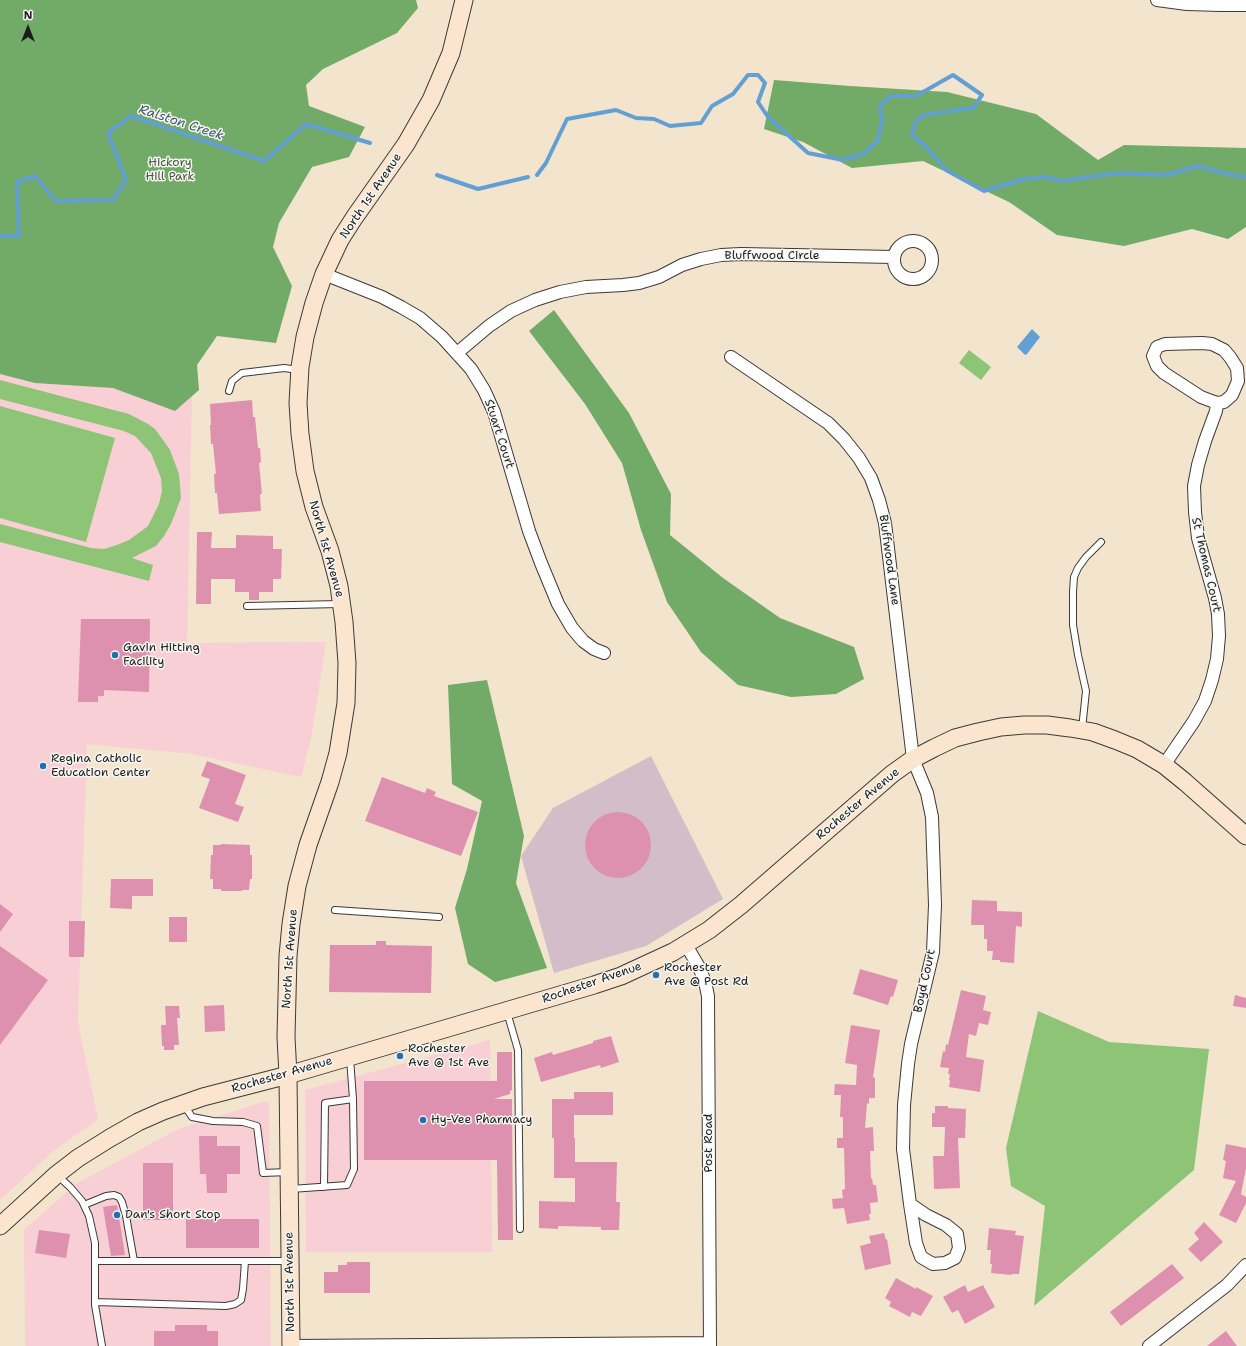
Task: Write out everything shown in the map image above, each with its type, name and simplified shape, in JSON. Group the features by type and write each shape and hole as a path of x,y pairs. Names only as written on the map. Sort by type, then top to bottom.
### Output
{"main road":[{"name":"North 1st Avenue","path":"291,1346 288,1075 286,1037 290,924 297,886 308,845 330,782 338,753 346,703 347,663 344,622 339,586 330,551 314,507 300,434 298,403 300,370 305,337 314,302 324,274 340,240 406,144 431,100 451,53 464,0"},
{"name":"Rochester Avenue","path":"0,1226 56,1175 78,1158 138,1122 163,1111 203,1097 288,1075 506,1011 621,976 648,965 686,945 709,930 741,905 892,774 913,759 955,738 1001,727 1047,725 1082,730 1116,740 1137,749 1164,765 1246,836"}],"street":[{"path":"1157,0 1220,6 1246,5"},
{"name":"Bluffwood Circle","path":"457,353 511,311 535,300 560,292 586,287 639,283 659,277 701,259 721,255 741,254 894,256"},
{"name":"Stuart Court","path":"324,274 382,296 420,318 442,337 471,369 484,390 494,412 529,531 540,563 558,604 572,628 583,642 604,653"},
{"path":"1202,343 1212,344 1224,350 1237,368 1238,381 1232,395 1224,402 1217,403 1201,397 1164,373 1156,366 1153,356 1158,347 1165,344 1202,343"},
{"name":"Bluffwood Lane","path":"730,357 828,423 859,458 871,478 885,522 913,759"},
{"name":"St Thomas Court","path":"1164,765 1194,721 1212,680 1217,659 1219,636 1218,614 1198,538 1194,493 1198,464 1204,441 1216,411 1217,403"},
{"name":"Boyd Court","path":"910,1204 926,1215 946,1225 957,1234 959,1248 955,1258 945,1263 933,1264 922,1256 916,1243 910,1204 903,1149 904,1105 908,1064 911,1044 933,952 935,905 932,817 927,793 913,759"},
{"name":"Post Road","path":"686,945 703,977 708,996 710,1344"},
{"path":"1149,1346 1228,1285 1246,1265"},
{"path":"291,1346 710,1344"}],"lane":[{"path":"229,391 232,381 242,373 284,368 300,370"},
{"path":"1082,730 1086,691 1073,625 1074,577 1078,568 1086,557 1101,542"},
{"path":"247,606 342,604"},
{"path":"336,910 439,917"},
{"path":"506,1011 518,1050 520,1229"},
{"path":"289,1189 347,1185 354,1169 353,1100 350,1056"},
{"path":"324,1186 325,1103 353,1100"},
{"path":"183,1104 192,1117 213,1121 243,1122 257,1126 263,1173 289,1172"},
{"path":"56,1175 82,1201 90,1216 95,1243 95,1302 102,1346"},
{"path":"84,1205 106,1196 114,1195 119,1197 126,1216 134,1261"},
{"path":"95,1261 290,1261"},
{"path":"95,1302 226,1306 235,1304 241,1300 245,1261"}],"shaded area":[{"name":"Regina Catholic Education Center","path":"193,346 187,643 326,642 311,740 301,777 192,754 87,744 78,1022 98,1119 51,1153 0,1200 0,348"},
{"path":"651,756 723,899 646,946 554,973 521,856 553,808"},
{"path":"490,1040 492,1252 306,1252 305,1090"},
{"path":"266,1101 269,1104 271,1346 25,1346 24,1230 76,1184 178,1129"}],"green space":[{"name":"Hickory Hill Park","path":"0,0 416,0 418,8 397,33 323,69 306,85 309,106 365,127 349,157 312,167 279,223 273,247 292,286 276,343 217,336 197,365 199,390 175,411 113,388 35,383 0,374"},
{"path":"774,80 947,92 1036,114 1098,160 1124,145 1246,148 1246,227 1228,239 1192,229 1124,246 1057,235 1009,202 923,161 852,168 803,142 764,129"},
{"path":"554,310 629,413 671,494 670,535 723,578 780,618 854,647 864,679 836,694 791,697 738,685 701,652 667,602 641,530 622,463 585,404 529,331"},
{"path":"969,350 991,367 981,380 959,363"},
{"path":"0,380 129,414 155,429 170,450 179,474 181,498 171,524 156,546 132,558 153,565 149,581 0,542 0,524 91,548 104,549 117,545 129,540 148,526 159,504 162,491 161,478 151,453 135,436 124,431 0,399"},
{"path":"0,406 115,438 86,542 0,518"},
{"path":"487,680 524,836 516,883 547,968 495,982 468,964 455,908 467,869 482,801 452,784 448,685"},
{"path":"1038,1011 1109,1042 1209,1049 1194,1170 1034,1306 1045,1206 1011,1186 1006,1148"}],"water":[{"path":"1032,329 1040,337 1025,355 1017,347"}],"building":[{"path":"252,400 258,448 260,448 261,462 259,463 262,494 260,494 261,511 219,514 217,493 215,493 214,474 216,474 213,444 211,444 210,404"},
{"path":"197,532 212,532 211,548 236,548 236,535 273,536 273,549 282,549 281,579 273,579 273,592 259,592 259,600 249,600 249,592 235,592 235,579 211,579 211,604 196,604"},
{"name":"Gavin Hitting Facility","path":"81,619 150,619 149,692 104,690 104,696 98,696 98,702 78,702"},
{"path":"207,761 246,775 235,804 244,807 238,822 199,808 210,779 201,776"},
{"path":"382,777 425,793 427,788 436,792 434,796 478,812 461,856 365,821"},
{"path":"618,812 631,815 641,822 648,832 651,845 648,858 641,868 631,875 618,878 605,875 595,868 588,858 585,845 588,832 595,822 605,815"},
{"path":"213,845 250,845 250,855 252,855 252,879 250,879 249,890 221,891 221,889 213,889 213,879 210,879 211,855 213,855"},
{"path":"111,879 153,879 153,896 132,896 132,909 110,908"},
{"path":"972,900 997,901 997,911 1022,912 1022,927 1016,926 1014,963 992,960 993,951 987,951 987,939 984,939 984,925 971,925"},
{"path":"0,904 13,914 0,932"},
{"path":"169,917 187,917 187,942 169,942"},
{"path":"69,921 85,921 84,957 69,957"},
{"path":"376,941 386,941 386,945 432,946 431,993 329,992 330,945 376,945"},
{"path":"0,946 48,980 0,1045"},
{"path":"860,969 898,980 893,997 891,996 888,1005 853,994"},
{"path":"961,990 986,996 983,1010 991,1012 988,1025 979,1023 976,1036 969,1034 966,1057 984,1060 980,1092 949,1087 949,1068 940,1067 943,1051 945,1052 946,1044 948,1045"},
{"path":"1235,995 1246,998 1246,1008 1233,1006"},
{"path":"224,1005 225,1031 205,1032 204,1006"},
{"path":"165,1006 179,1006 180,1018 177,1018 179,1045 174,1045 174,1050 164,1050 164,1046 162,1046 161,1025 166,1025"},
{"path":"851,1025 880,1030 873,1077 875,1078 875,1098 869,1098 869,1104 867,1103 865,1128 873,1127 874,1151 870,1151 871,1179 872,1178 873,1185 876,1185 878,1202 870,1203 870,1220 847,1224 844,1208 833,1209 832,1199 843,1198 842,1190 845,1189 844,1148 837,1148 837,1138 843,1138 843,1117 840,1117 841,1095 834,1095 835,1084 856,1085 857,1065 845,1063"},
{"path":"611,1036 619,1062 601,1068 600,1065 541,1082 534,1058 552,1052 553,1055"},
{"name":"Hy-Vee Pharmacy","path":"497,1052 512,1052 512,1090 510,1091 510,1094 494,1099 512,1099 513,1240 498,1240 497,1160 364,1160 364,1081 497,1081"},
{"path":"574,1092 613,1092 613,1115 574,1115 575,1162 617,1162 616,1202 620,1202 619,1230 601,1230 601,1227 558,1226 558,1229 539,1228 539,1201 575,1202 575,1178 554,1178 554,1138 552,1138 552,1099 574,1099"},
{"path":"935,1106 948,1106 948,1108 966,1109 965,1138 958,1138 960,1188 934,1189 933,1156 944,1156 945,1127 932,1127 932,1113 935,1113"},
{"path":"199,1136 217,1136 217,1146 240,1146 240,1174 227,1174 227,1193 207,1193 206,1174 200,1174"},
{"path":"1226,1144 1246,1148 1246,1168 1241,1194 1246,1197 1246,1203 1236,1223 1219,1215 1236,1181 1223,1178 1226,1161 1223,1160"},
{"path":"143,1163 173,1163 173,1220 143,1220"},
{"path":"117,1205 125,1255 111,1256 103,1207"},
{"path":"186,1219 259,1219 259,1248 186,1248"},
{"path":"1204,1222 1223,1242 1201,1262 1188,1249 1199,1239 1194,1233"},
{"path":"989,1228 1016,1231 1015,1235 1024,1236 1019,1274 1011,1275 991,1273 991,1250 987,1250"},
{"path":"39,1230 70,1234 66,1258 35,1253"},
{"path":"884,1233 886,1240 887,1239 891,1264 865,1270 860,1246 871,1243 869,1236"},
{"path":"347,1262 370,1262 370,1293 324,1293 324,1272 338,1272 338,1265 347,1265"},
{"path":"1172,1264 1184,1278 1121,1326 1110,1312"},
{"path":"896,1278 933,1296 921,1316 912,1312 910,1317 889,1306 891,1302 885,1298"},
{"path":"965,1285 968,1292 983,1285 995,1307 965,1324 958,1310 952,1313 943,1297"},
{"path":"175,1325 207,1325 207,1331 218,1331 218,1346 154,1346 154,1331 175,1331"},
{"path":"1226,1331 1237,1346 1207,1346"}],"waterway":[{"name":"Ralston Creek","path":"537,175 546,163 567,119 616,110 636,118 654,119 670,126 701,123 712,106 733,94 748,75 758,75 765,83 758,102 768,117 808,153 843,160 865,153 878,140 882,120 880,106 891,96 916,96 953,75 982,95 973,108 923,115 915,123 912,135 926,147 946,170 984,191 1024,179 1047,177 1060,181 1117,173 1167,175 1198,166 1246,177"},
{"name":"Ralston Creek","path":"0,236 19,236 17,182 35,176 56,201 113,200 126,180 108,133 131,116 264,161 306,124 370,143"},
{"name":"Ralston Creek","path":"437,175 478,189 528,177"}],"place":[{"name":"Gavin Hitting Facility","path":"115,655"},
{"name":"Regina Catholic Education Center","path":"43,766"},
{"name":"Rochester Ave @ Post Rd","path":"656,975"},
{"name":"Rochester Ave @ 1st Ave","path":"400,1056"},
{"name":"Hy-Vee Pharmacy","path":"423,1120"},
{"name":"Dan's Short Stop","path":"117,1215"}]}
